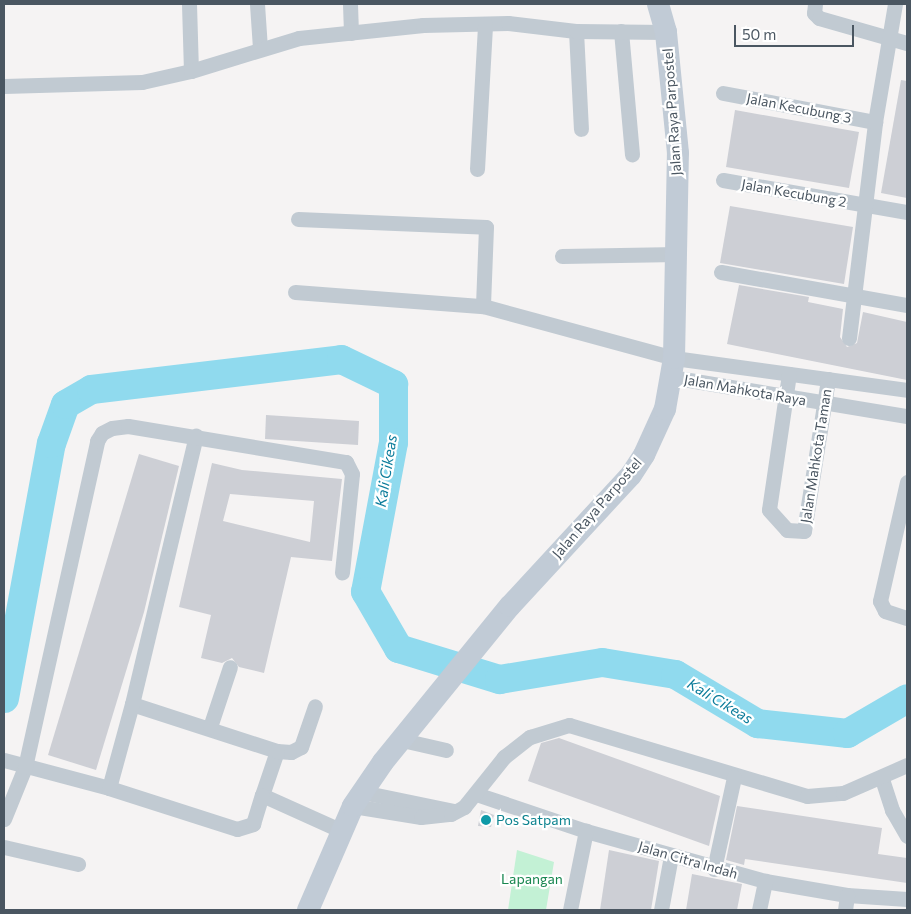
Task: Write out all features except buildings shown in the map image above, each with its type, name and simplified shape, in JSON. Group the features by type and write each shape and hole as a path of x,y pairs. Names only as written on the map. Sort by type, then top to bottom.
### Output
{"main road":[{"name":"Jalan Raya Parpostel","path":"308,910 357,799 510,606 631,475 655,433 665,409 673,368 678,254 678,153 666,32 658,4"}],"street":[{"path":"189,4 191,71"},
{"path":"257,4 260,48"},
{"path":"350,4 351,33"},
{"path":"815,4 814,12 819,18 907,43"},
{"path":"849,338 875,122 895,4"},
{"path":"477,170 485,24"},
{"path":"4,86 142,82 191,71 260,48 299,38 423,25 523,24 576,31 666,32"},
{"path":"576,31 581,129"},
{"path":"621,31 632,155"},
{"name":"Jalan Kecubung 3","path":"723,93 875,122"},
{"name":"Jalan Kecubung 2","path":"723,180 907,212"},
{"path":"298,219 486,227 483,306"},
{"path":"562,256 678,254"},
{"path":"721,272 907,305"},
{"path":"295,292 483,306 673,368"},
{"name":"Jalan Mahkota Raya","path":"673,368 789,374 907,390"},
{"name":"Jalan Mahkota Raya","path":"673,368 785,398 907,416"},
{"name":"Jalan Mahkota Taman","path":"789,374 769,510 788,530 804,531 828,379"},
{"path":"4,819 25,767 97,441 102,433 112,428 128,426 196,436 349,466 352,474 342,572"},
{"path":"108,788 132,704 196,436"},
{"path":"907,482 905,504 880,601 885,611 907,618"},
{"path":"210,727 230,667"},
{"path":"132,704 210,727 277,751 291,752 301,747 315,706"},
{"path":"357,799 456,811 476,794 504,757 530,737 569,725 734,777 807,796 843,793 882,778 907,765"},
{"path":"409,732 446,750"},
{"path":"6,760 25,767 108,788 243,830 253,824 277,751"},
{"path":"714,868 734,777"},
{"path":"882,778 892,810 907,836"},
{"name":"Jalan Citra Indah","path":"476,794 586,831 765,881 847,895 907,899"},
{"path":"262,795 342,831"},
{"path":"570,910 586,831"},
{"path":"4,847 78,864"},
{"path":"662,910 671,856"},
{"path":"759,910 765,881"},
{"path":"845,910 847,895"}],"green space":[{"name":"Lapangan","path":"517,850 554,862 546,910 508,910"}],"waterway":[{"name":"Kali Cikeas","path":"4,698 51,443 65,404 91,389 341,359 393,384 393,442 365,591 398,648 499,679 602,662 675,674 757,723 847,733 907,698"}],"place":[{"name":"Pos Satpam","path":"486,820"}]}
